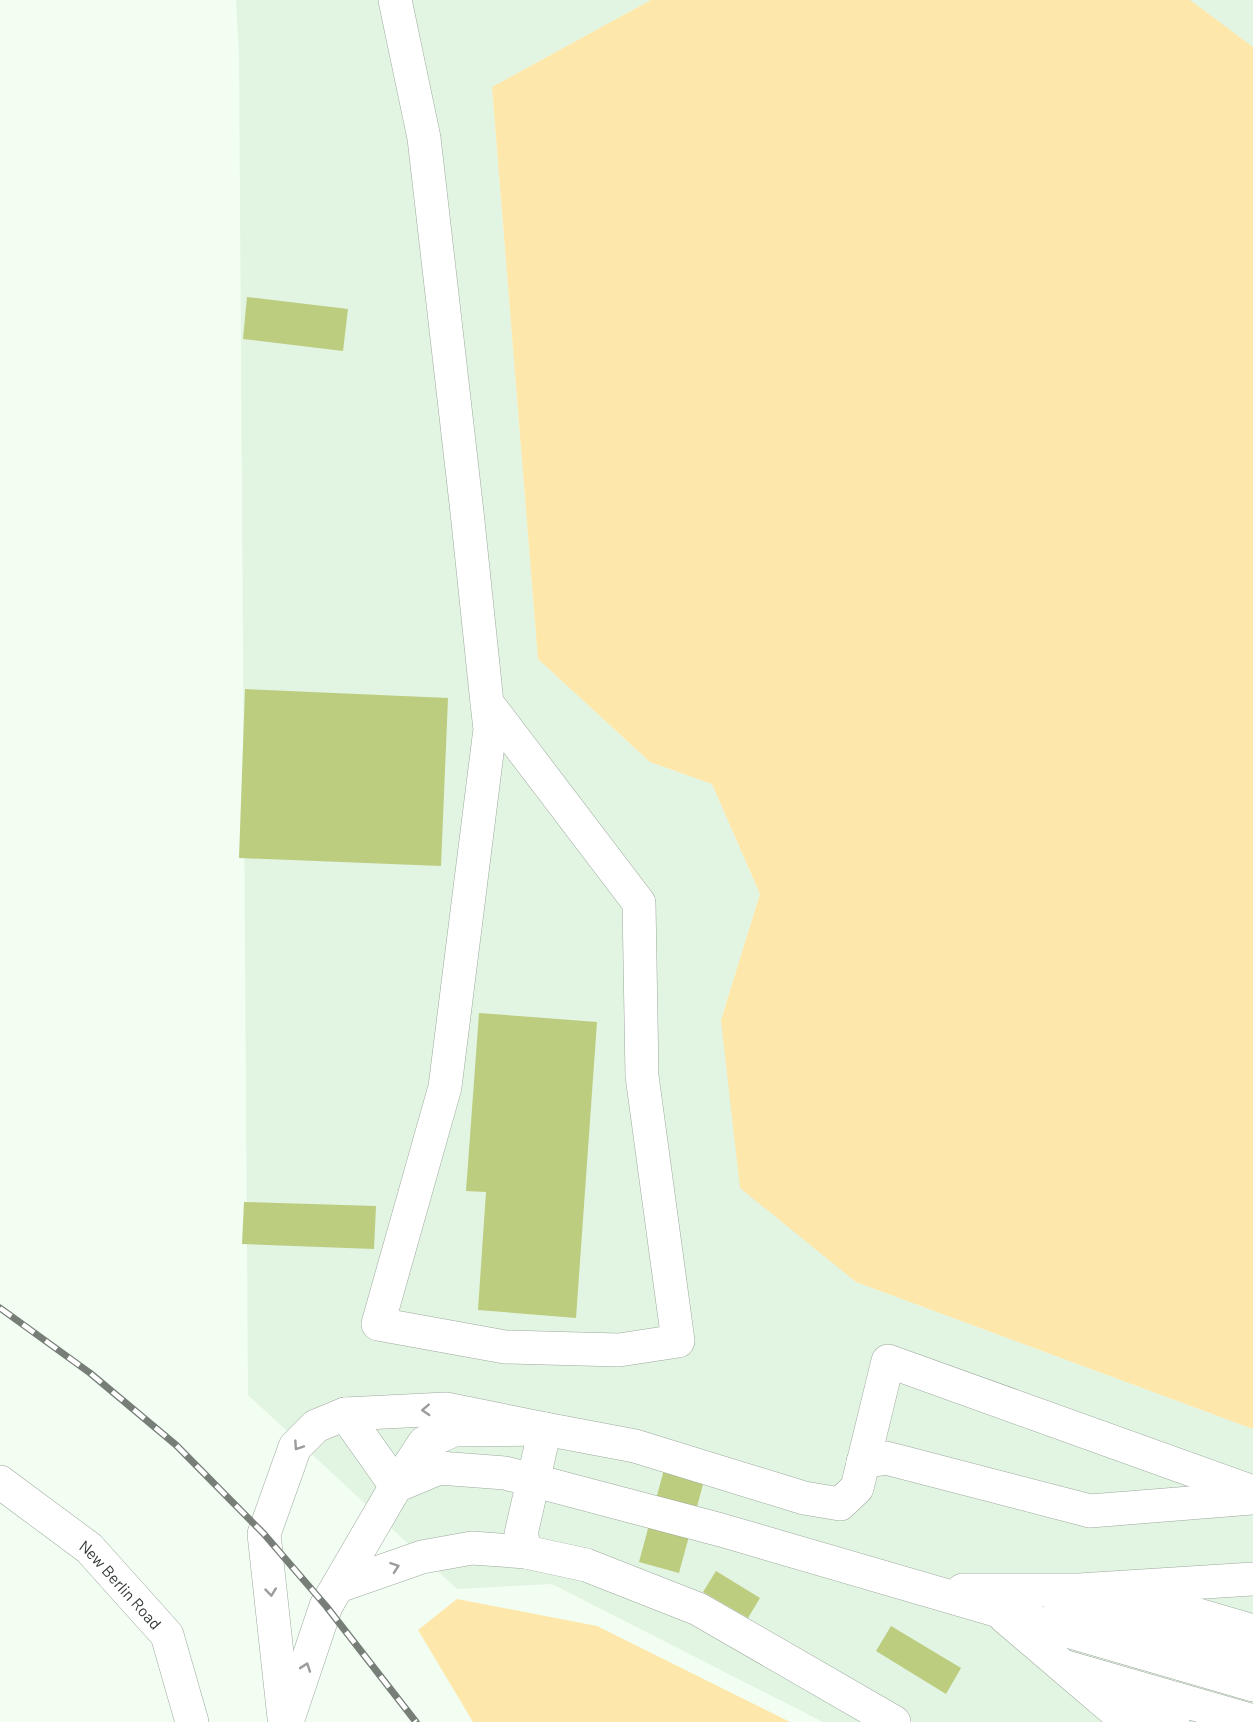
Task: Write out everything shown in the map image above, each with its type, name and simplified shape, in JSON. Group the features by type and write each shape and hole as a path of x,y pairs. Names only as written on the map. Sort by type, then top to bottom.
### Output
{"street":[{"path":"395,0 424,138 467,512 487,703 490,729 445,1087 378,1324 505,1347 620,1350 678,1341 642,1076 639,903 487,703"},
{"path":"286,1722 264,1534 295,1447 316,1426 345,1414 446,1409 635,1446 804,1498 840,1504 857,1488 888,1361 1253,1492"},
{"path":"345,1414 396,1486"},
{"path":"526,1552 521,1534 545,1429"},
{"path":"286,1722 326,1606 396,1486 424,1443 454,1430 545,1429"},
{"path":"863,1462 886,1458 1090,1511 1253,1498"},
{"path":"396,1486 439,1468 506,1473 721,1530 1253,1685"},
{"name":"New Berlin Road","path":"0,1482 89,1548 167,1635 192,1722"},
{"path":"339,1586 422,1557 472,1548 526,1552 586,1565 698,1609 894,1722"},
{"path":"928,1590 1108,1588 1253,1579"},
{"path":"1216,1581 1253,1591"},
{"path":"1158,1585 1253,1612"},
{"path":"1108,1588 1253,1631"},
{"path":"1025,1590 1253,1656"},
{"path":"997,1610 1118,1713 1173,1722"},
{"path":"1063,1666 1253,1721"}],"shaded area":[{"path":"236,0 651,0 492,87 538,659 650,762 712,784 760,894 721,1020 856,1282 1253,1429 1253,1722 823,1722 552,1584 457,1589 248,1395 239,54"},
{"path":"651,0 1190,0 1253,47 1253,1429 856,1282 740,1188 721,1020 760,894 712,784 650,762 538,659 492,87"},
{"path":"1190,0 1253,0 1253,47"},
{"path":"457,1599 597,1626 790,1722 473,1722 418,1630"}],"building":[{"path":"247,297 348,309 343,351 243,339"},
{"path":"245,689 448,698 441,866 239,858"},
{"path":"479,1013 597,1022 576,1318 478,1310 486,1192 466,1191"},
{"path":"244,1202 376,1206 374,1249 242,1244"},
{"path":"665,1466 705,1477 679,1573 639,1562"},
{"path":"716,1571 760,1598 748,1618 703,1592"},
{"path":"891,1626 961,1668 946,1694 876,1651"}],"railway":[{"path":"0,1308 90,1373 176,1445 264,1534 326,1606 416,1722"}]}
